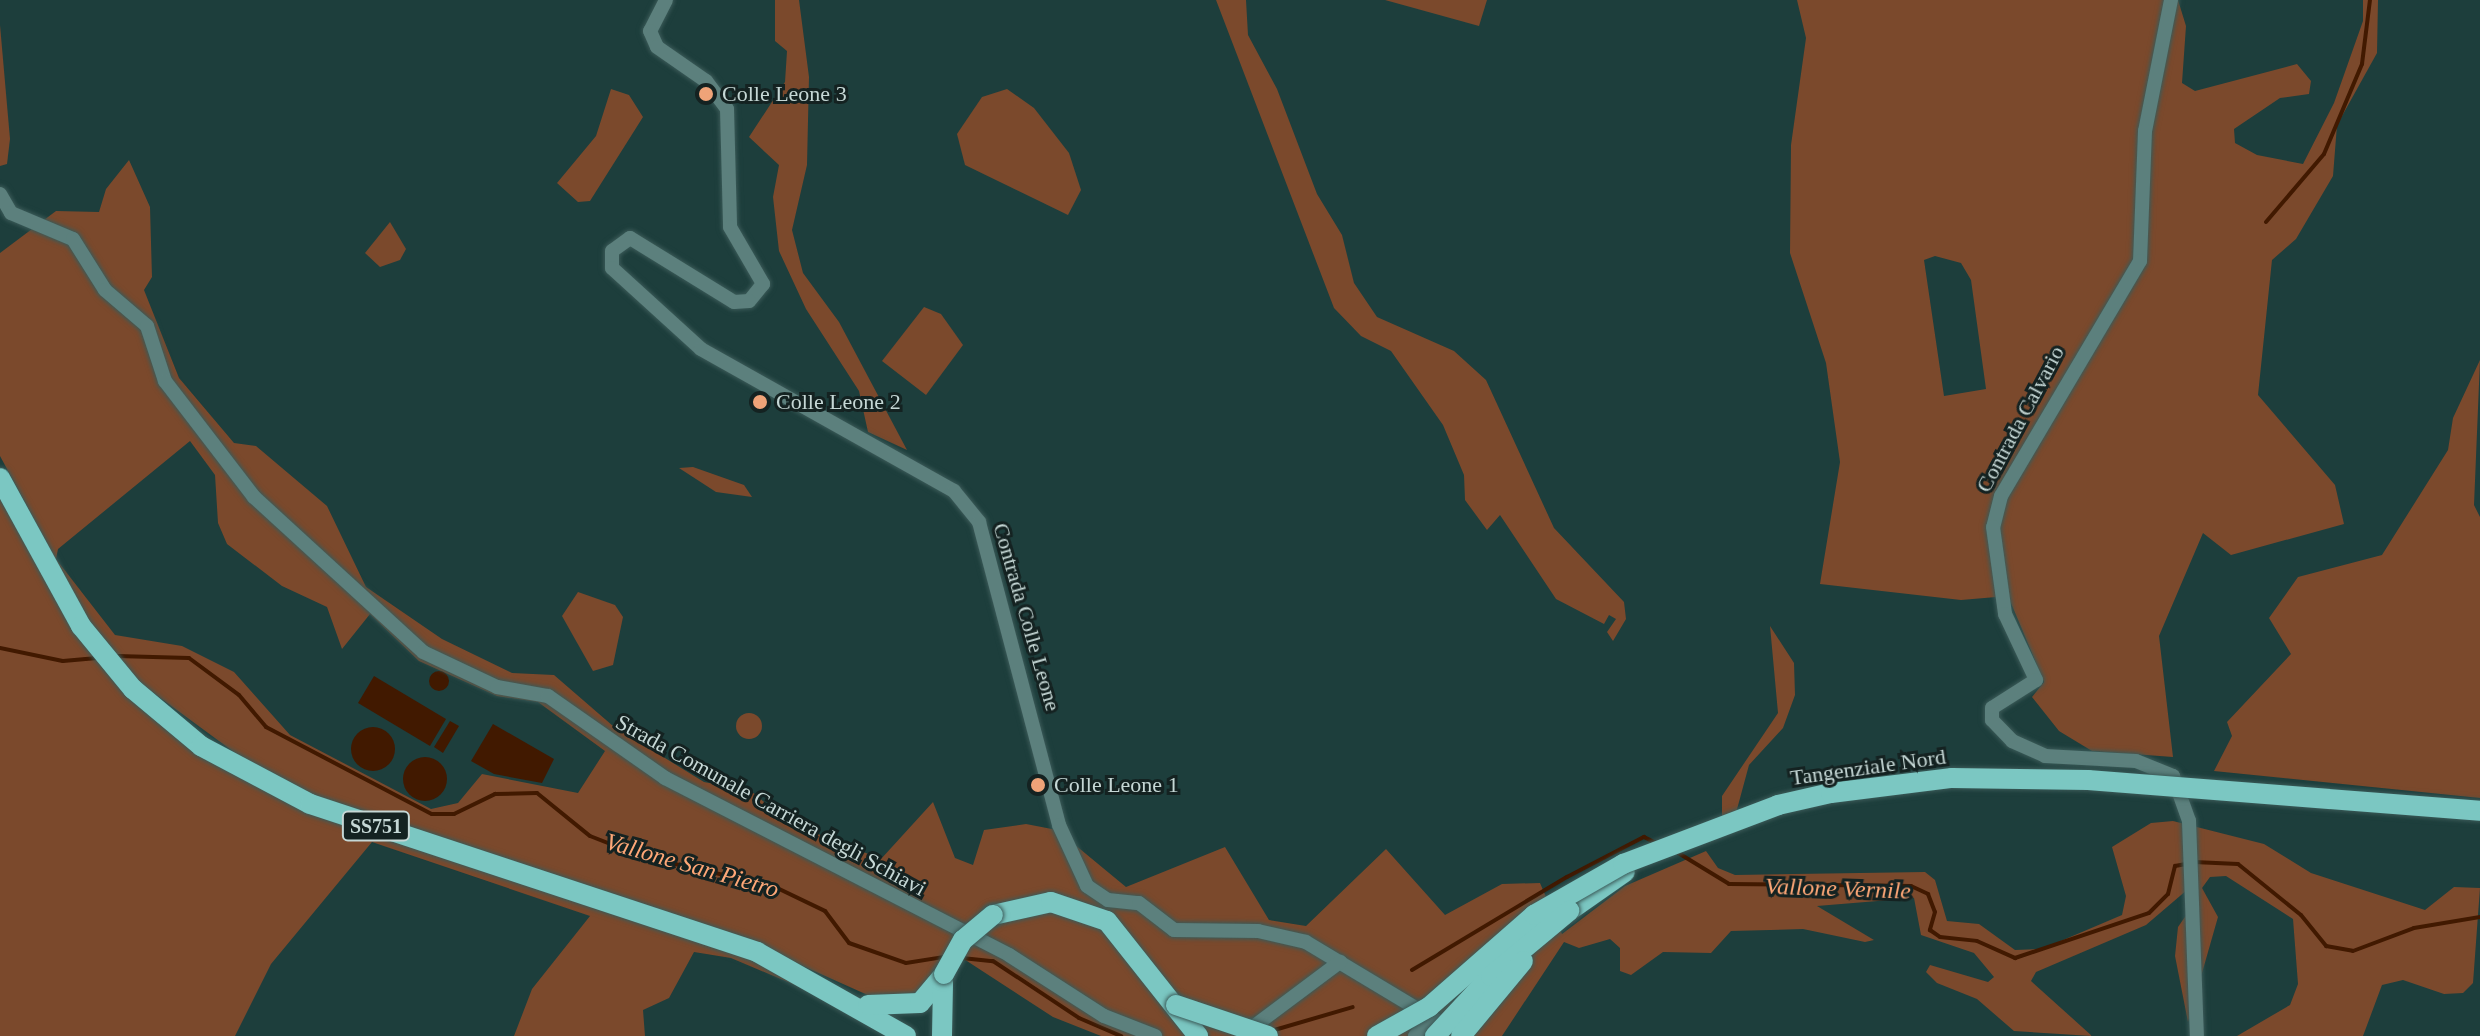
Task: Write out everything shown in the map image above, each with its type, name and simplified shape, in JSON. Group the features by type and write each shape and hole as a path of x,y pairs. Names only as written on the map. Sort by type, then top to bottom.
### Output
{"main road":[{"name":"SS751","path":"0,478 81,626 133,689 201,746 310,804 733,945 857,1002"},
{"name":"Tangenziale Nord","path":"1434,1026 1569,911 1652,856 1778,805 1952,778 2088,780 2480,811"},
{"path":"1377,1036 1429,1007 1556,900 1652,856"},
{"path":"857,1002 904,1009 934,994 963,940 993,915 1031,903 1071,905 1107,921 1135,950 1198,1036"},
{"path":"1461,1036 1569,911"},
{"path":"942,1036 944,974"},
{"path":"857,1002 906,1036"},
{"path":"1176,1005 1268,1036"}],"street":[{"name":"Contrada Colle Leone","path":"666,0 650,31 657,47 706,81 727,109 730,227 763,284 749,301 734,302 630,238 612,251 612,268 701,349 954,491 979,522 1059,825 1087,886 1108,900 1139,903 1174,930 1281,934 1340,962 1434,1026 1461,1036"},
{"name":"Contrada Calvario","path":"2171,0 2145,131 2140,261 2126,293 2083,347 2001,496 1993,527 2005,614 2036,680 1992,708 1992,720 2012,741 2045,756 2136,761 2173,776 2189,821 2185,856 2189,876 2197,1036"},
{"name":"Strada Comunale Carriera degli Schiavi","path":"0,194 11,213 73,239 105,290 147,326 165,381 254,497 423,652 497,687 548,696 665,778 1009,955 1104,1016 1155,1036"},
{"path":"1239,1036 1340,962"},
{"path":"1415,1036 1434,1026"}],"shaded area":[{"path":"775,0 799,0 809,77 807,165 792,230 803,273 839,322 907,450 868,432 859,391 806,309 779,251 773,197 779,165 749,137 785,82 787,51 775,41"},
{"path":"1216,0 1246,0 1248,35 1277,89 1317,194 1342,235 1354,283 1377,317 1454,351 1486,380 1554,528 1624,602 1626,619 1613,641 1607,632 1616,619 1609,615 1604,624 1556,599 1500,515 1487,530 1465,500 1464,475 1443,425 1391,351 1361,336 1334,308"},
{"path":"1385,0 1487,0 1479,26"},
{"path":"1797,0 2178,0 2186,26 2182,83 2195,91 2297,64 2311,81 2309,94 2280,98 2234,129 2235,143 2257,155 2303,164 2334,103 2363,21 2363,0 2378,0 2377,53 2337,125 2333,176 2296,239 2272,260 2258,395 2335,485 2344,524 2231,555 2203,533 2159,636 2173,757 2092,751 2059,731 2032,697 2044,682 2008,596 1961,600 1820,584 1840,462 1826,363 1790,253 1791,145 1806,38","holes":["1935,256 1961,263 1971,280 1986,389 1944,396 1924,260"]},
{"path":"0,25 10,139 7,164 0,166"},
{"path":"611,89 629,95 643,117 590,201 578,202 557,183 596,136"},
{"path":"1007,89 1034,108 1069,153 1081,190 1068,215 965,165 957,134 982,97"},
{"path":"129,160 150,207 152,277 144,290 179,378 234,443 256,446 327,506 366,587 442,639 512,673 554,675 613,726 704,782 751,791 788,822 881,859 933,802 955,858 973,865 984,830 1026,824 1057,830 1126,887 1225,847 1269,920 1306,926 1386,849 1445,915 1502,884 1540,883 1562,934 1625,886 1706,851 1718,868 1735,875 1925,872 1935,880 1947,921 1979,924 2015,950 2042,949 2122,915 2126,896 2112,847 2151,823 2173,821 2264,844 2311,873 2425,910 2454,887 2480,888 2473,983 2463,993 2444,994 2403,980 2382,985 2363,1036 2237,1036 2290,1005 2298,984 2293,919 2226,876 2210,877 2202,888 2218,917 2188,1022 2175,956 2178,927 2196,901 2194,884 2146,925 2036,972 2031,981 2092,1036 2014,1031 1977,999 1937,983 1926,972 1930,965 1988,982 1994,977 1974,953 1921,935 1914,898 1817,906 1874,940 1865,942 1803,929 1731,931 1711,953 1663,952 1631,975 1620,971 1620,948 1610,939 1579,948 1564,942 1502,1036 1101,1036 1053,1017 950,950 932,985 890,1005 736,936 731,951 854,1008 894,1036 802,988 731,958 694,952 669,998 643,1010 645,1036 514,1036 532,989 590,916 372,842 271,964 235,1036 0,1036 0,494 75,630 89,621 0,456 0,253 56,211 99,212 106,189","holes":["190,441 215,475 218,523 227,544 282,586 327,607 342,649 370,614 419,661 497,696 538,702 605,751 578,793 482,774 458,803 431,809 290,735 234,672 182,646 115,635 56,559 58,549","140,683 253,766 314,795 646,907 642,922 308,809 246,780 130,695","1030,897 1092,906 1139,947 1129,953 1103,927 1069,911 1032,910 997,922 991,911"]},
{"path":"390,222 406,249 400,260 380,267 365,253"},
{"path":"924,307 941,314 963,345 926,395 882,361"},
{"path":"2480,360 2474,505 2480,517 2480,798 2214,771 2232,736 2227,722 2291,654 2269,618 2298,577 2382,555 2448,450 2453,418"},
{"path":"693,467 744,485 752,497 716,492 679,468"},
{"path":"578,592 615,605 623,617 613,665 593,671 562,616"},
{"path":"1770,626 1794,663 1795,695 1783,728 1749,765 1736,813 1722,817 1722,796 1778,713"},
{"path":"435,671 443,671 449,681 443,691 435,691 429,685 429,677"},
{"path":"374,676 446,719 430,746 358,703"},
{"path":"749,713 758,717 762,726 758,735 749,739 740,735 736,726 740,717"},
{"path":"450,721 459,726 443,753 434,747"},
{"path":"493,724 554,759 542,783 494,774 471,761"},
{"path":"373,727 388,734 395,749 388,764 373,771 358,764 351,749 358,734"},
{"path":"425,757 441,763 447,779 441,795 425,801 409,795 403,779 409,763"}],"waterway":[{"path":"2266,222 2324,154 2362,64 2370,0"},
{"name":"Vallone San Pietro","path":"0,648 63,661 100,658"},
{"name":"Vallone San Pietro","path":"117,656 189,658 239,695 266,727 432,814 454,814 495,794 537,793 590,836 644,857 773,886 825,911 849,943 906,963 945,957"},
{"name":"Vallone Vernile","path":"1412,970 1567,877 1644,837 1656,843"},
{"name":"Vallone Vernile","path":"1675,851 1729,884 1911,886 1928,894 1935,912 1930,930 1940,937 1977,941 2015,958 2149,913 2168,894 2175,866 2186,864"},
{"name":"Vallone Vernile","path":"2194,862 2238,864 2301,915 2326,946 2353,951 2414,928 2480,917"},
{"name":"Vallone San Pietro","path":"962,958 993,961 1079,1018 1121,1036"},
{"name":"Vallone Vernile","path":"1271,1031 1353,1007"}],"place":[{"name":"Colle Leone 3","path":"706,94"},
{"name":"Colle Leone 2","path":"760,402"},
{"name":"Colle Leone 1","path":"1038,785"}]}
